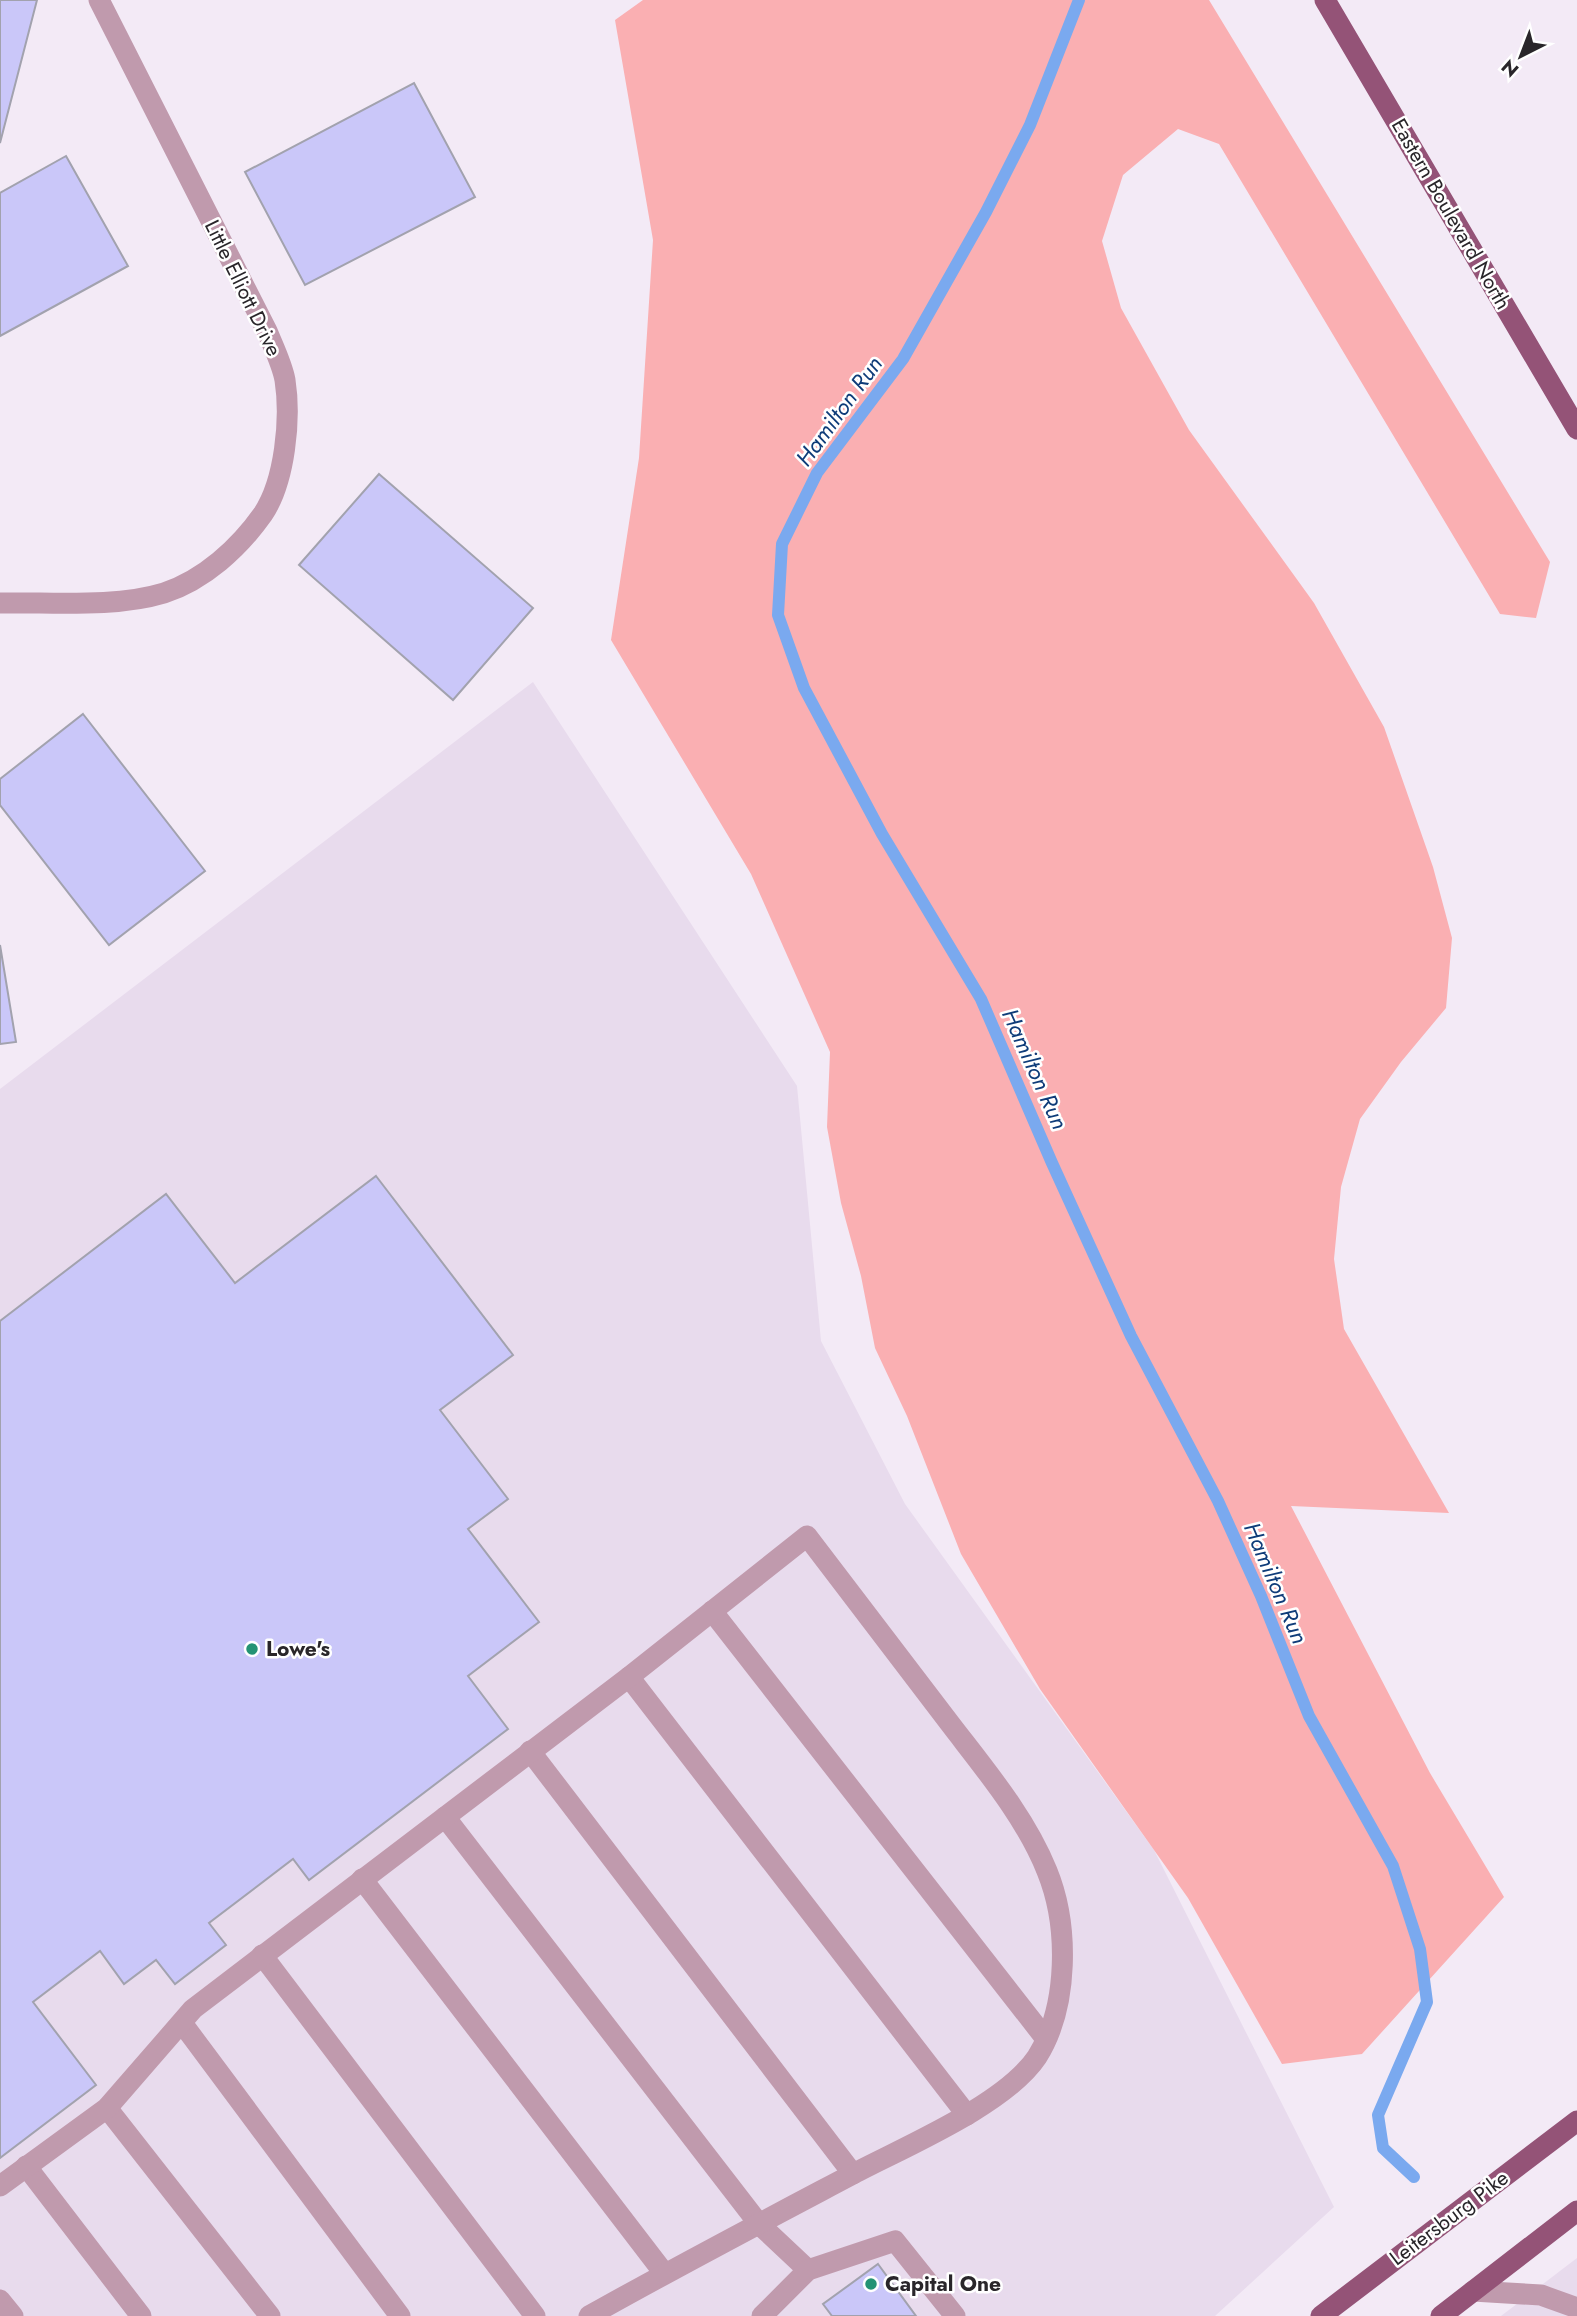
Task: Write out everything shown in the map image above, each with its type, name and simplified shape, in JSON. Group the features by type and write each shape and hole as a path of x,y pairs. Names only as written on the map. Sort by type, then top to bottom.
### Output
{"main road":[{"name":"Eastern Boulevard North","path":"1325,0 1577,429"},
{"name":"Leitersburg Pike","path":"1321,2316 1577,2121"},
{"path":"1441,2316 1577,2211"}],"street":[{"name":"Little Elliott Drive","path":"0,603 125,600 163,593 194,580 228,554 264,513 281,471 288,429 285,379 267,331 99,0"},
{"path":"0,2186 107,2108 193,2009 629,1677 807,1536 993,1780 1048,1871 1062,1922 1062,1967 1056,2009 1036,2058 1016,2081 967,2115 664,2273 600,2313"},
{"path":"712,1611 1046,2039"},
{"path":"629,1677 967,2115"},
{"path":"530,1751 853,2174"},
{"path":"445,1817 759,2224 808,2270"},
{"path":"362,1879 664,2273"},
{"path":"262,1955 535,2316"},
{"path":"182,2023 400,2316"},
{"path":"107,2108 270,2316"},
{"path":"26,2166 141,2316"},
{"path":"762,2316 808,2270 895,2241 955,2316"},
{"path":"1473,2291 1541,2295 1577,2308"},
{"path":"0,2300 13,2316"}],"shaded area":[{"path":"643,0 1209,0 1550,562 1536,618 1500,614 1219,144 1178,129 1123,175 1102,241 1121,308 1189,430 1314,603 1384,727 1433,867 1452,938 1446,1008 1401,1062 1360,1119 1341,1187 1334,1259 1344,1329 1449,1513 1291,1506 1430,1773 1504,1897 1362,2054 1282,2064 1188,1898 1040,1689 961,1554 907,1416 875,1348 861,1276 841,1203 827,1127 830,1052 751,874 611,640 639,458 653,240 615,20"},
{"path":"533,682 797,1086 821,1341 905,1504 1154,1850 1334,2207 1215,2316 0,2316 0,1089"},
{"path":"1577,2258 1577,2316 1501,2316"}],"building":[{"path":"0,0 37,0 0,143"},
{"path":"414,83 475,197 305,285 245,172"},
{"path":"66,156 128,266 0,336 0,193"},
{"path":"379,474 533,608 453,700 299,565"},
{"path":"83,714 205,871 109,945 0,805 0,779"},
{"path":"0,945 16,1042 0,1044"},
{"name":"Lowe's","path":"376,1176 513,1355 440,1410 508,1499 468,1529 539,1622 468,1676 508,1729 309,1880 293,1859 209,1923 226,1945 175,1984 156,1960 124,1984 100,1951 33,2002 96,2085 0,2158 0,1321 166,1194 235,1283"},
{"name":"Capital One","path":"878,2264 916,2316 832,2316 823,2304"}],"waterway":[{"name":"Hamilton Run","path":"1079,0 1030,125 986,212 903,359 817,473 782,544 778,615 804,688 882,834 981,999 1131,1336 1218,1501 1261,1596 1309,1716 1393,1866 1420,1949 1427,2002 1378,2115 1383,2148 1414,2177"}],"place":[{"name":"Lowe's","path":"252,1649"},
{"name":"Capital One","path":"871,2284"}]}
